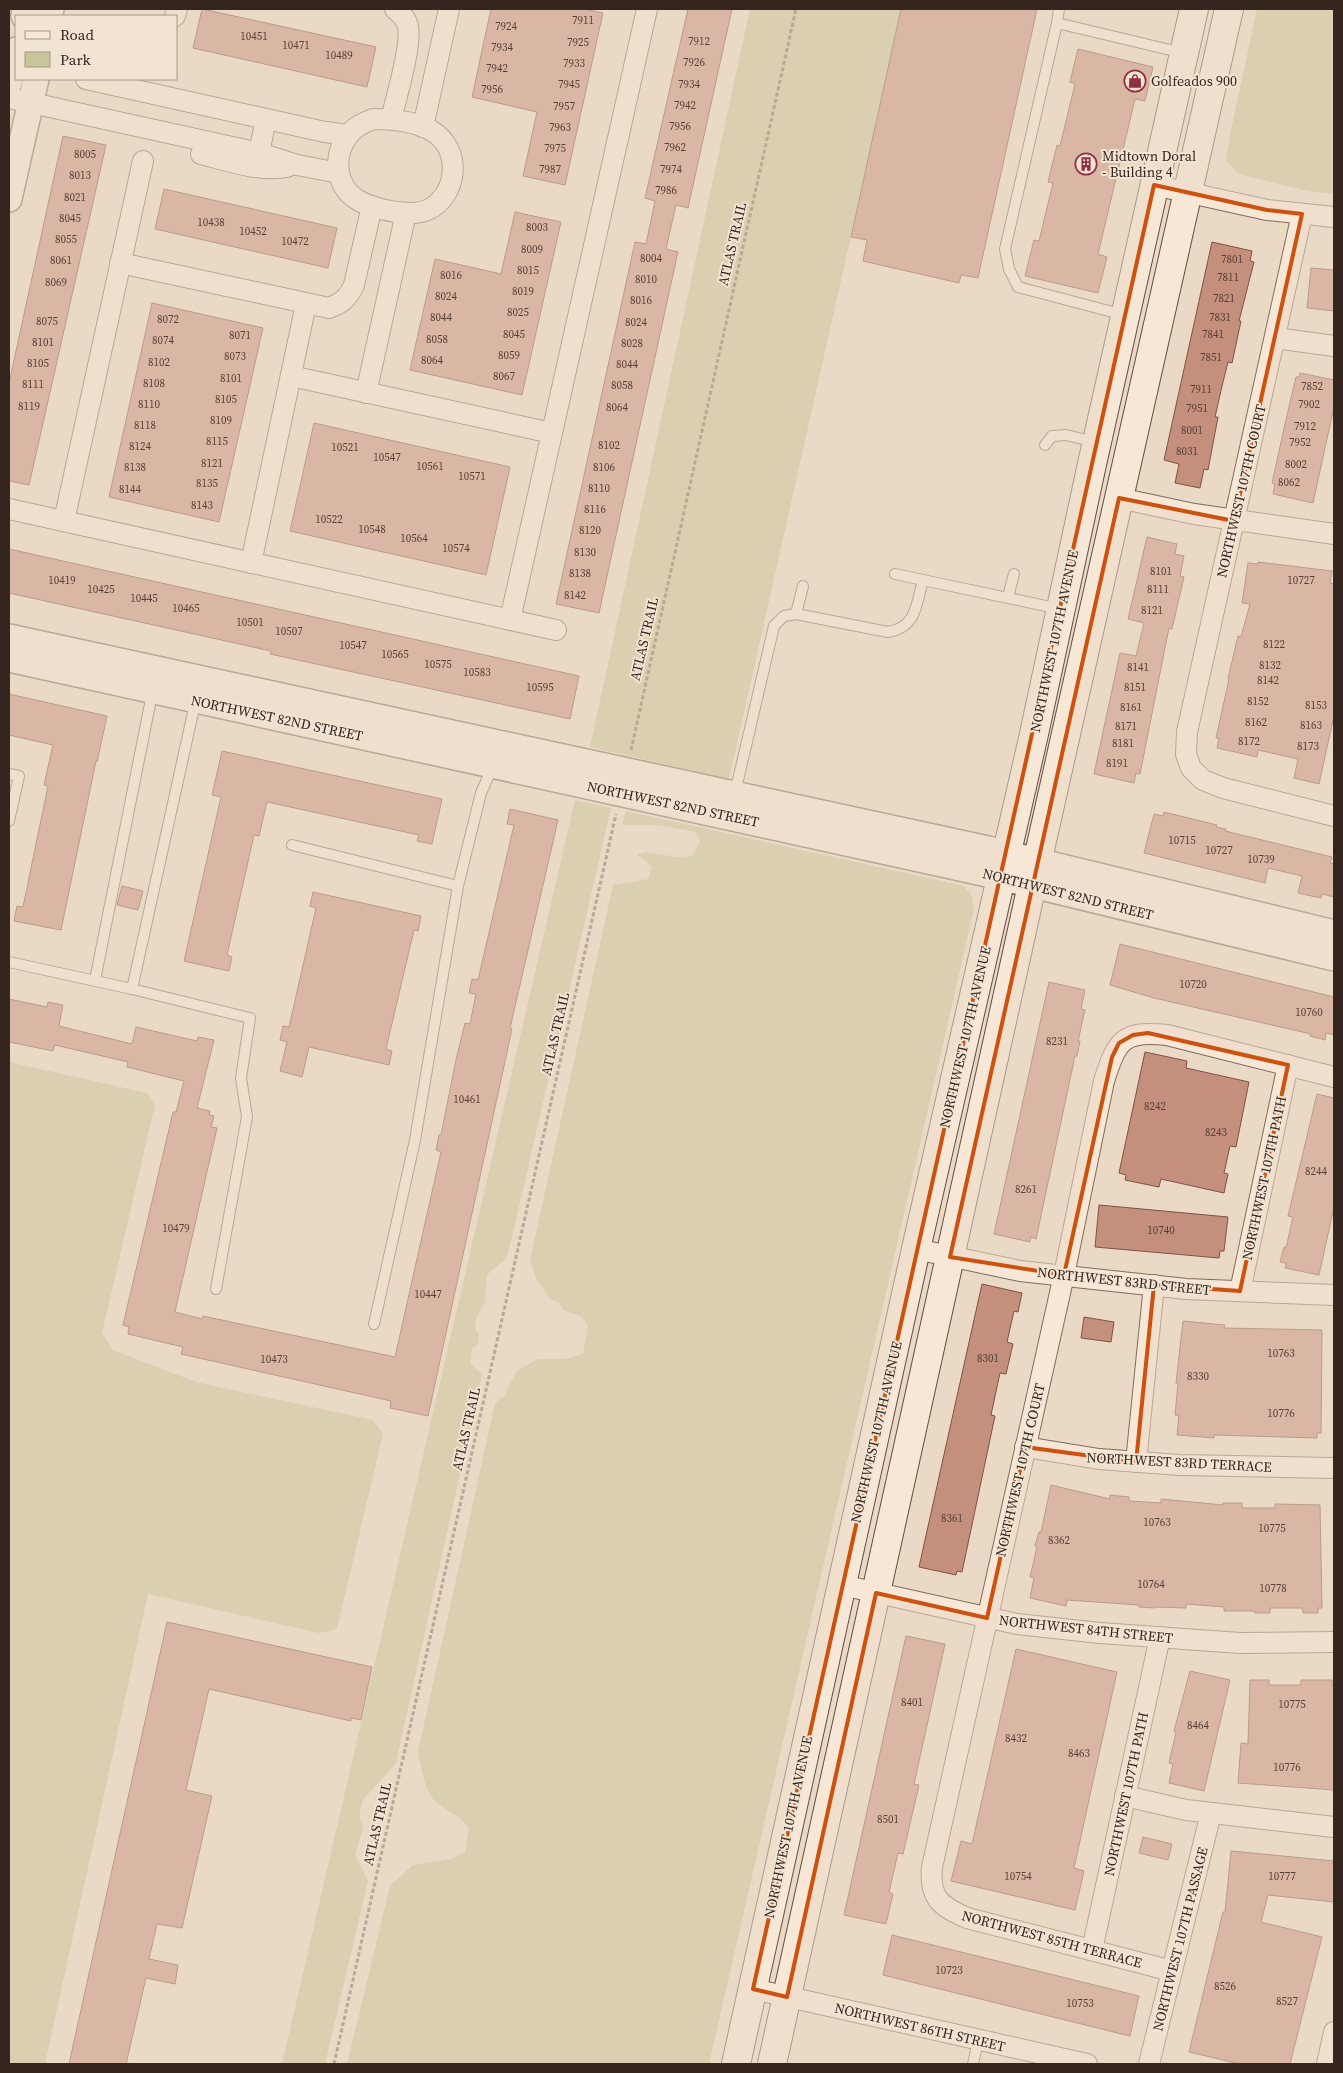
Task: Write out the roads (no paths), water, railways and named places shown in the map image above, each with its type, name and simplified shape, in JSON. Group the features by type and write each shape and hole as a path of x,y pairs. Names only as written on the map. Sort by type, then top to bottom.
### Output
{"main road":[{"name":"NORTHWEST 107TH AVENUE","path":"736,2064 916,1249 1004,865 1096,442 1194,9"},
{"path":"772,2064 1035,873 1229,9"}],"street":[{"path":"391,119 409,40 408,26 404,16 395,9"},
{"path":"423,127 449,9"},
{"path":"510,620 648,9"},
{"path":"90,80 325,132 348,135"},
{"path":"9,198 25,93 184,136 259,153 297,165 339,173"},
{"path":"259,153 266,119"},
{"path":"373,119 391,119 423,127 431,130 442,139 453,160 451,184 438,204 418,214 406,213 372,206 356,199 349,193 342,184 337,160 340,148 348,135 360,125 373,119"},
{"path":"184,136 195,152 199,154 259,168 272,169 297,165"},
{"path":"64,521 143,161"},
{"path":"1154,185 1267,210 1334,218"},
{"path":"120,263 329,308 340,304 348,297 354,285 372,206"},
{"path":"366,393 406,213"},
{"name":"NORTHWEST 107TH COURT","path":"1302,214 1187,732 1186,754 1191,768 1202,780 1223,788 1334,816"},
{"path":"251,563 306,304"},
{"path":"1275,338 1334,346"},
{"path":"291,376 552,433"},
{"path":"1119,498 1234,521 1334,534"},
{"path":"9,509 556,630"},
{"name":"NORTHWEST 82ND STREET","path":"9,637 155,680"},
{"name":"NORTHWEST 82ND STREET","path":"9,659 155,680 1004,865"},
{"name":"NORTHWEST 82ND STREET","path":"198,689 493,765 735,794 1035,873 1334,958"},
{"name":"NORTHWEST 82ND STREET","path":"1035,873 1334,933"},
{"name":"NORTHWEST 107TH COURT","path":"937,1898 931,1883 932,1866 1064,1275 1104,1081 1112,1057 1120,1043 1133,1035 1148,1033 1167,1035 1288,1065"},
{"path":"1288,1065 1334,1077"},
{"name":"NORTHWEST 107TH PATH","path":"1240,1291 1288,1065"},
{"name":"NORTHWEST 83RD STREET","path":"916,1249 996,1267 1154,1285 1334,1295"},
{"path":"1136,1462 1154,1285"},
{"name":"NORTHWEST 83RD TERRACE","path":"1025,1446 1099,1459 1136,1462 1334,1468"},
{"name":"NORTHWEST 84TH STREET","path":"842,1585 1017,1624 1240,1643 1334,1642"},
{"name":"NORTHWEST 107TH PATH","path":"1092,1950 1160,1637"},
{"path":"1125,1796 1186,1810 1334,1827"},
{"name":"NORTHWEST 107TH PASSAGE","path":"1149,2064 1211,1813"},
{"name":"NORTHWEST 85TH TERRACE","path":"937,1898 945,1908 967,1918 1172,1971"},
{"name":"NORTHWEST 86TH STREET","path":"753,1989 1087,2064"},
{"path":"1326,2064 1334,2032"}],"lane":[{"path":"1059,9 1005,249 1009,269 1018,287 1125,315"},
{"path":"1057,23 1184,53"},
{"path":"1045,446 1052,436 1066,435 1096,442"},
{"path":"895,574 1060,609"},
{"path":"1008,597 1014,574"},
{"path":"735,794 774,626 784,616 796,614 888,632 899,630 912,620 924,580"},
{"path":"796,614 803,586"},
{"path":"95,980 155,680"},
{"path":"132,989 198,689"},
{"path":"374,1324 415,1140 458,886 481,793 493,765"},
{"path":"9,774 18,776 9,821"},
{"path":"292,845 458,886"},
{"path":"9,962 95,980 250,1018 241,1078 247,1117 216,1289"},
{"path":"973,2064 978,2041"}],"place":[{"name":"Golfeados 900","path":"1135,81"},
{"name":"Midtown Doral - Building 4","path":"1086,164"}]}
